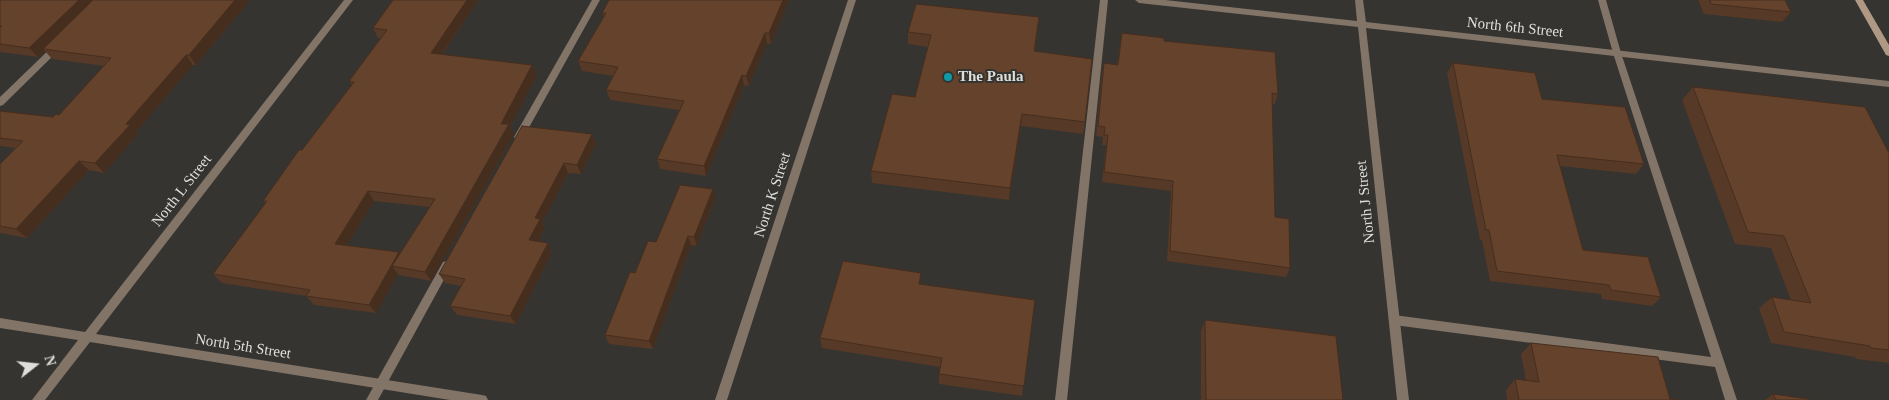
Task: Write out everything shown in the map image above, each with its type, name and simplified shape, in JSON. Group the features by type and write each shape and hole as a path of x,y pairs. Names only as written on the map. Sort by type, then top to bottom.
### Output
{"main road":[{"path":"1859,0 1889,53"}],"street":[{"name":"North L Street","path":"38,400 349,0"},
{"path":"514,145 596,0"},
{"name":"North K Street","path":"722,400 852,0"},
{"path":"1061,400 1104,0"},
{"name":"North 6th Street","path":"1139,0 1889,84"},
{"name":"North J Street","path":"1359,0 1403,400"},
{"path":"1602,0 1617,53 1731,400"},
{"path":"0,103 63,41"},
{"path":"372,400 452,256"},
{"path":"1394,320 1719,363"},
{"name":"North 5th Street","path":"0,323 482,400"}],"building":[{"path":"0,0 79,0 29,48 0,44 0,28 2,26 0,26"},
{"path":"93,0 235,0 189,55 186,55 126,124 130,125 95,163 79,161 16,229 0,226 0,164 23,141 0,138 0,111 53,117 56,114 59,115 111,58 43,49"},
{"path":"393,0 467,0 431,53 532,65 501,124 509,124 425,272 392,266 435,199 368,191 335,244 399,252 369,305 306,296 310,290 213,274 267,201 263,201 299,150 302,150 354,82 349,81 387,30 373,28"},
{"path":"609,0 783,0 769,33 765,33 746,76 742,75 704,166 657,159 684,101 606,90 618,67 578,61 606,13 602,13"},
{"path":"1710,0 1785,0 1791,12 1711,4"},
{"path":"916,4 1039,17 1034,51 1092,59 1085,122 1022,114 1010,188 871,171 892,94 915,97 931,35 908,32"},
{"path":"1122,33 1164,38 1164,41 1275,52 1278,94 1272,93 1275,217 1289,219 1290,268 1170,251 1173,181 1104,172 1108,135 1104,135 1105,127 1098,126 1104,63 1118,65"},
{"path":"1453,63 1535,73 1542,99 1625,107 1644,164 1557,155 1583,250 1648,257 1661,297 1611,290 1609,285 1497,271 1489,230 1486,230"},
{"path":"1693,87 1865,107 1889,153 1889,350 1784,332 1772,297 1811,303 1784,236 1748,232"},
{"path":"522,126 592,134 577,165 564,163 535,218 540,219 529,240 548,243 510,316 450,306 465,279 439,274"},
{"path":"680,185 713,189 694,237 688,236 649,341 605,335 630,272 635,273 648,241 656,242"},
{"path":"843,261 921,273 919,284 1035,300 1024,386 939,374 942,358 820,338"},
{"path":"1205,320 1336,336 1343,400 1206,400"},
{"path":"1531,343 1658,357 1670,399 1679,400 1519,400 1515,379 1539,382"},
{"path":"1773,394 1809,399 1810,400 1776,400"}],"place":[{"name":"The Paula","path":"948,77"}]}
